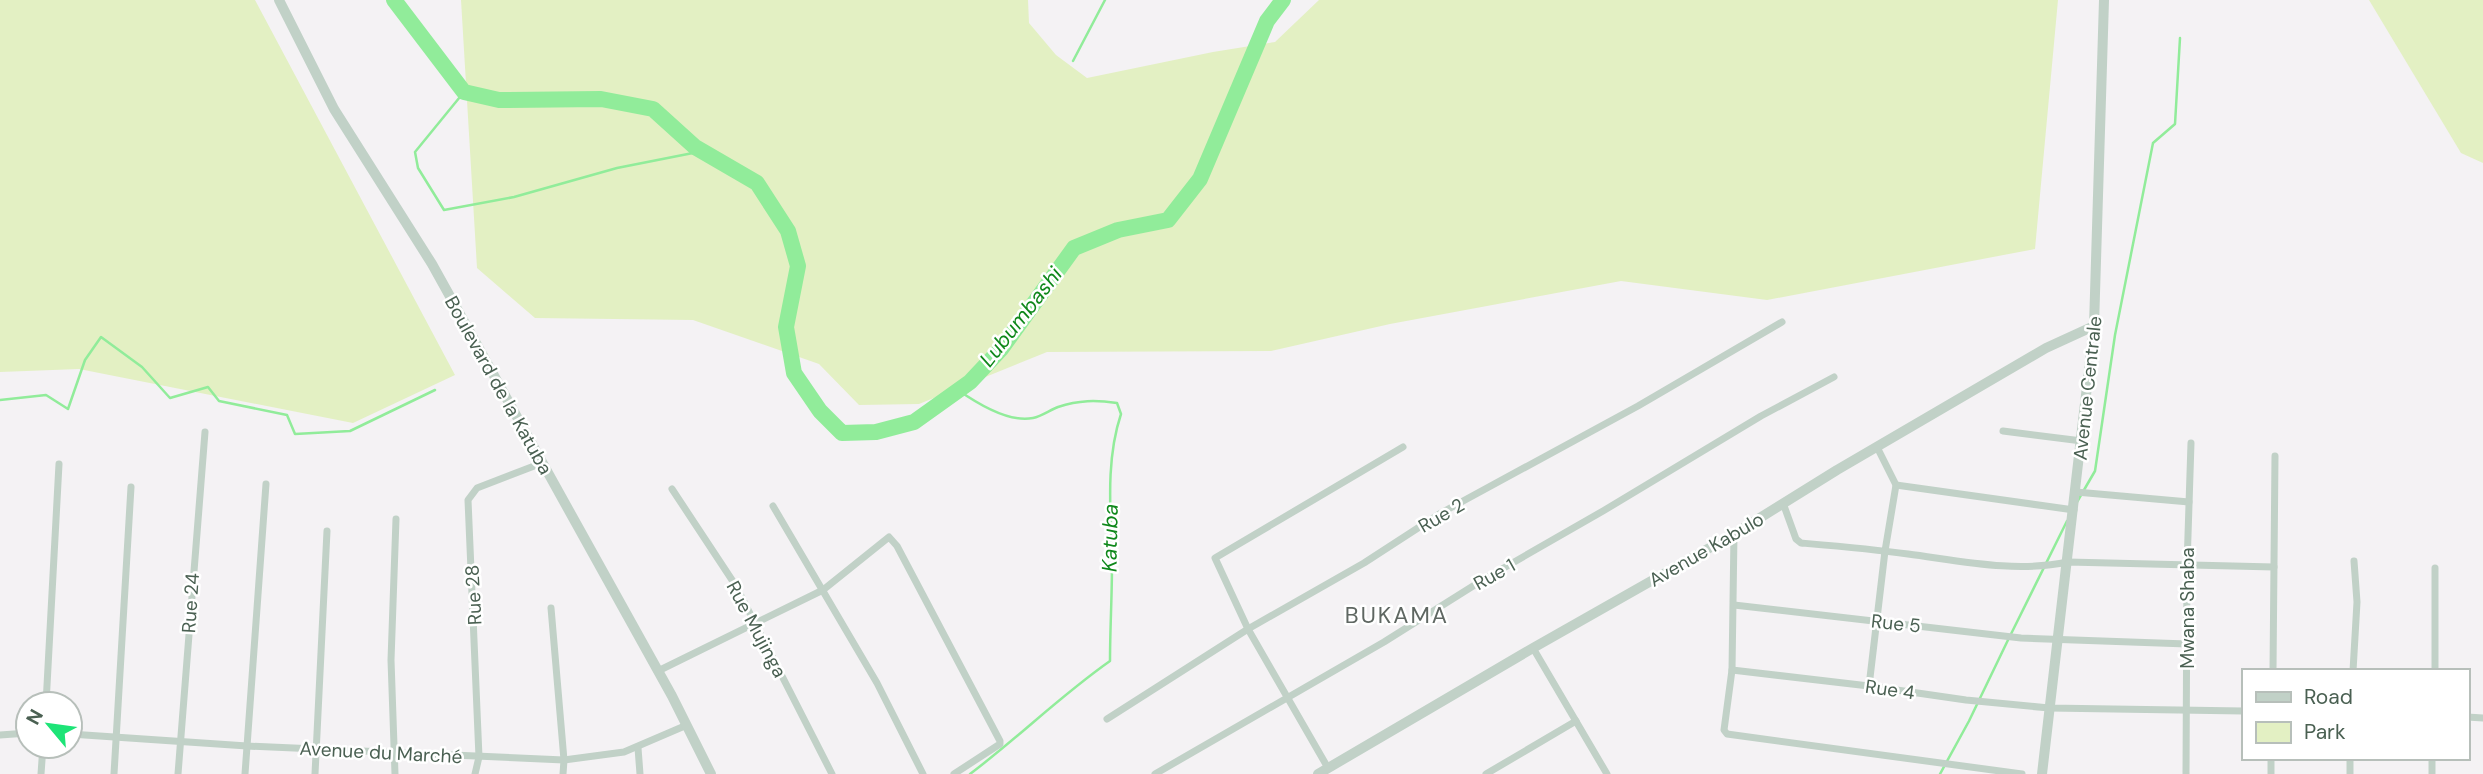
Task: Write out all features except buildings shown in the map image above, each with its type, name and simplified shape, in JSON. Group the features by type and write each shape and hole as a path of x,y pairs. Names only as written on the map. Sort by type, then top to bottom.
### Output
{"street":[{"name":"Boulevard de la Katuba","path":"279,0 334,109 432,264 658,671 711,774"},
{"name":"Avenue Centrale","path":"2042,774 2094,326 2104,0"},
{"name":"Rue 2","path":"1107,719 1248,629 1364,563 1441,513 1638,406 1782,322"},
{"name":"Avenue Kabulo","path":"1318,774 1734,534 2046,348 2094,326"},
{"name":"Rue 1","path":"1155,774 1384,642 1480,581 1761,416 1834,377"},
{"path":"2003,431 2081,441"},
{"name":"Rue 24","path":"178,774 205,432"},
{"name":"Mwana Shaba","path":"2186,774 2187,566 2191,443"},
{"path":"1328,768 1248,629 1215,558 1403,447"},
{"path":"1869,686 1885,551 1896,485 1877,447"},
{"path":"2273,669 2274,456"},
{"name":"Rue 28","path":"475,774 479,757 468,500 477,488 542,463"},
{"path":"47,690 60,464"},
{"path":"245,774 265,484"},
{"path":"1896,485 2074,510"},
{"path":"114,774 131,487"},
{"name":"Rue Mujinga","path":"671,489 736,586 832,774"},
{"path":"2076,492 2189,502"},
{"path":"1783,503 1796,538 1801,543 1885,551 2000,567 2052,566 2068,562 2274,567"},
{"path":"773,506 877,683 923,774"},
{"path":"395,774 391,660 396,519"},
{"path":"315,774 327,531"},
{"path":"1734,534 1732,670 1724,730 1727,734 2022,774"},
{"path":"658,671 823,590 889,537 897,545 1000,744 954,774"},
{"path":"2353,669 2357,602 2354,561"},
{"path":"2435,568 2435,669"},
{"name":"Rue 5","path":"1734,605 2058,640 2187,644"},
{"path":"551,608 563,774"},
{"path":"1533,648 1607,774"},
{"name":"Rue 4","path":"1732,670 2049,708 2242,711"},
{"path":"1486,774 1576,721"},
{"name":"Avenue du Marché","path":"84,735 247,747 564,760 624,752 687,725"},
{"path":"638,748 640,774"}],"green space":[{"path":"0,0 255,0 455,375 353,423 79,369 0,372"},
{"path":"461,0 1028,0 1029,23 1056,55 1087,78 1275,42 1319,0 2058,0 2035,249 1767,300 1621,281 1390,324 1271,351 1047,352 919,404 859,405 819,364 693,320 535,318 477,268"},
{"path":"2369,0 2483,0 2483,163 2461,153"}],"waterway":[{"name":"Lubumbashi","path":"394,0 464,92 499,100 601,99 653,109 695,147 757,183 788,231 798,266 786,327 794,373 820,411 842,433 876,432 914,422 970,382 1001,349 1074,248 1118,230 1168,220 1200,179 1267,21 1283,0"},
{"path":"1073,61 1105,0"},
{"path":"2077,502 2095,471 2115,335 2153,143 2175,124 2180,38"},
{"path":"464,92 415,152 418,168 444,210 514,197 617,168 703,151"},
{"path":"0,400 46,395 68,409 85,360 101,337 142,367 170,398 208,387 219,401 287,415 295,434 350,431 435,390"},
{"name":"Katuba","path":"958,390 984,406 1014,418 1033,418 1058,407 1088,401 1117,403 1121,414 1111,470 1110,661 970,774"},
{"path":"2011,634 2067,521"},
{"path":"1940,774 2008,640"}],"district":[{"name":"BUKAMA","path":"1397,615"}]}
